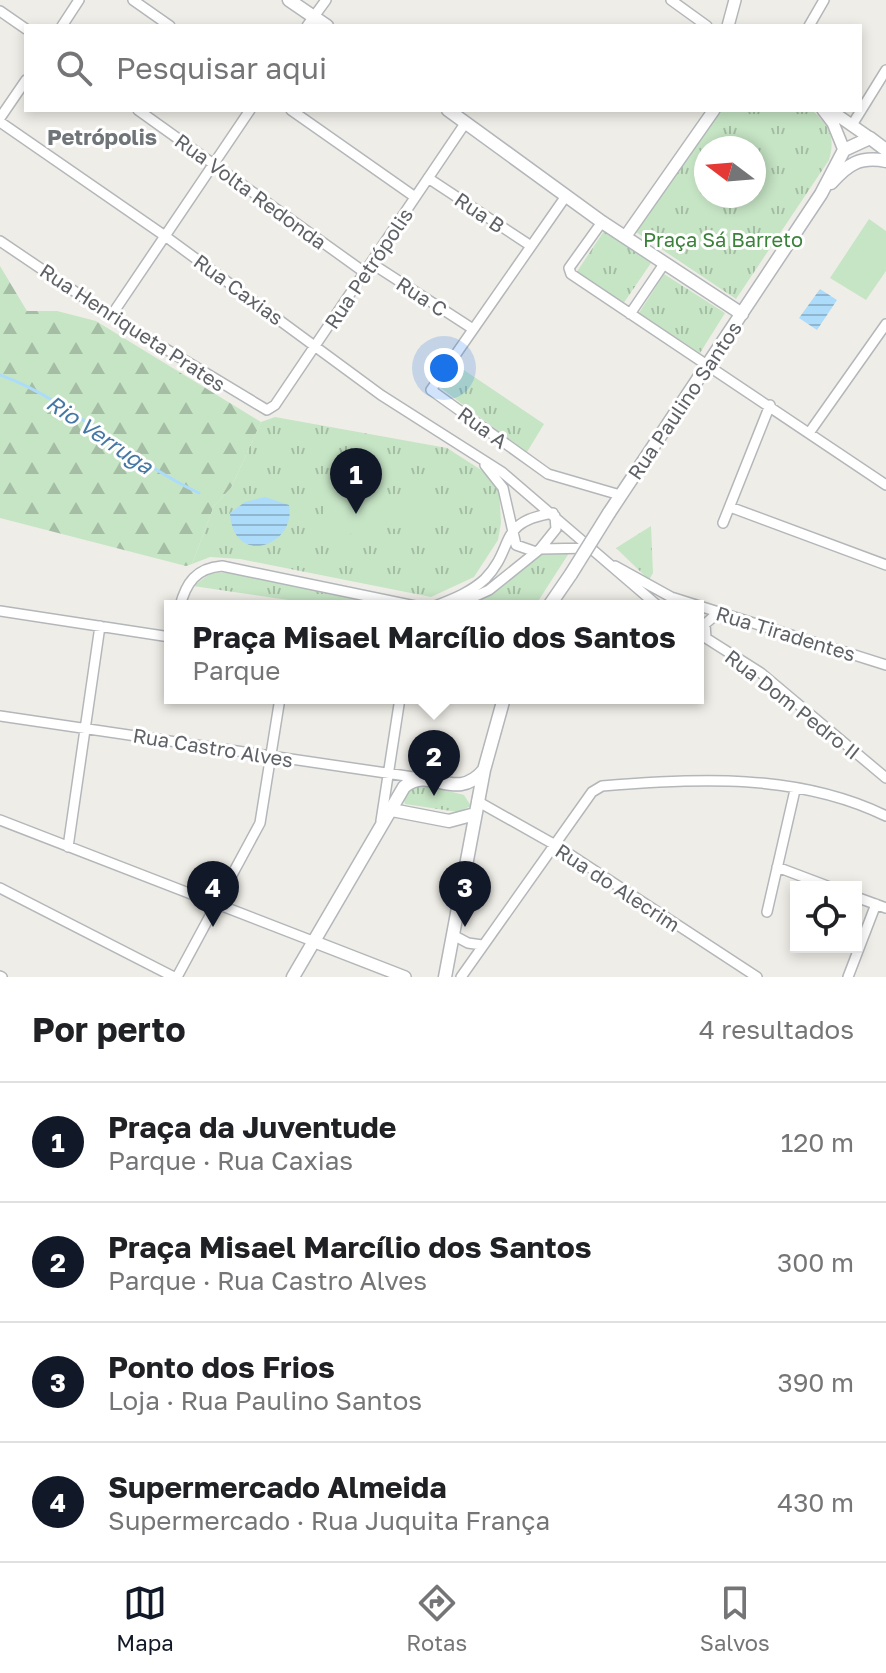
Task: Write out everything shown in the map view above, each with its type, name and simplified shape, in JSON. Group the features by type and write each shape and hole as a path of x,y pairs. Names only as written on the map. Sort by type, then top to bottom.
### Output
{"main road":[{"path":"289,0 310,21"},
{"path":"451,112 602,222 742,314"},
{"path":"841,144 872,140 886,150"},
{"name":"Rua Paulino Santos","path":"553,600 821,194 847,165 871,153 872,140"},
{"path":"841,144 858,160 886,161"},
{"name":"Rua Paulino Santos","path":"821,194 841,144"},
{"path":"445,977 476,808 502,704"},
{"path":"293,977 392,810 399,793 409,782 427,779 445,784 469,783 484,770"},
{"path":"445,784 476,808"},
{"path":"392,810 449,821 476,808"}],"street":[{"path":"63,24 79,0"},
{"path":"133,0 167,24"},
{"path":"310,21 326,0"},
{"path":"671,0 704,24"},
{"path":"729,24 735,0"},
{"path":"810,24 824,0"},
{"path":"0,11 24,28"},
{"path":"862,109 886,70"},
{"path":"0,120 24,83"},
{"name":"Rua Volta Redonda","path":"141,112 364,272"},
{"path":"111,316 249,112"},
{"path":"294,112 415,197"},
{"path":"625,237 713,112"},
{"path":"824,112 841,144"},
{"path":"833,112 872,140"},
{"path":"852,125 860,112"},
{"name":"Rua Caxias","path":"0,120 165,236 381,395 478,456"},
{"name":"Rua Petrópolis","path":"267,410 275,405 466,122"},
{"name":"Rua B","path":"428,178 531,246"},
{"name":"Rua A","path":"566,196 432,390 548,474 620,495"},
{"path":"602,222 569,272 886,485"},
{"name":"Rua Henriqueta Prates","path":"0,241 111,316 267,410"},
{"name":"Rua C","path":"371,263 473,329"},
{"path":"630,314 664,264"},
{"path":"809,433 886,324"},
{"path":"723,523 770,405"},
{"path":"478,456 554,515 651,600"},
{"path":"478,456 503,488 510,532 517,547 538,550 592,548"},
{"path":"730,507 886,565"},
{"path":"450,600 484,579 498,561 510,532 527,519 554,515"},
{"path":"467,600 489,590 538,550 556,529 554,515"},
{"name":"Rua Tiradentes","path":"602,558 681,600"},
{"path":"183,600 192,578 201,571 222,566 386,600"},
{"name":"Rua Tiradentes","path":"704,607 886,665"},
{"path":"0,611 164,636"},
{"path":"704,628 719,612"},
{"path":"68,847 100,626"},
{"name":"Rua Dom Pedro II","path":"704,636 761,673 886,778"},
{"path":"0,888 175,977 260,823 279,704"},
{"path":"380,829 399,704"},
{"name":"Rua Castro Alves","path":"0,716 427,779"},
{"path":"461,977 557,846 592,792 602,786 709,778 846,799 886,816"},
{"path":"767,912 795,790"},
{"name":"Rua do Alecrim","path":"476,808 557,846 757,977"},
{"path":"0,820 405,977"},
{"path":"777,867 814,881"},
{"path":"862,899 886,908"},
{"path":"848,977 876,904"},
{"path":"453,935 468,943 482,945"}],"green space":[{"name":"Praça Sá Barreto","path":"720,112 814,112 827,127 831,138 829,160 736,299 636,232 694,149 694,208 766,208 766,136 703,136"},
{"path":"869,219 886,231 886,271 866,300 830,278"},
{"name":"Praça Sá Barreto","path":"604,231 651,263 623,304 576,273"},
{"path":"0,266 27,311 57,311 96,321 261,422 231,488 214,506 192,564 186,566 0,518"},
{"name":"Praça Sá Barreto","path":"664,274 725,313 700,353 639,313"},
{"path":"452,362 544,424 527,452 438,386"},
{"path":"275,417 447,448 489,475 499,489 501,523 498,540 474,577 431,597 240,559 210,557 192,564 214,506 231,488 261,422"},
{"path":"440,494 443,523 392,529 389,501"},
{"path":"376,499 380,530 327,537 323,506"},
{"path":"651,526 653,573 649,580 616,548"},
{"path":"547,550 571,550 539,600 475,600 484,595"},
{"path":"213,572 241,574 362,600 289,600 193,586"},
{"path":"417,783 464,795 471,806 458,812 405,804 402,794"}],"water":[{"path":"820,289 837,300 817,330 799,318"},
{"path":"265,497 289,505 289,519 284,531 275,540 264,545 252,545 242,541 234,530 230,513 245,502"}],"waterway":[{"name":"Rio Verruga","path":"0,375 52,400 149,465 199,493"}],"place":[{"name":"Praça da Juventude","path":"356,514"},
{"name":"Praça Misael Marcílio dos Santos","path":"434,796"},
{"name":"Supermercado Almeida","path":"213,927"},
{"name":"Ponto dos Frios","path":"465,927"}],"district":[{"name":"Petrópolis","path":"102,136"}]}
